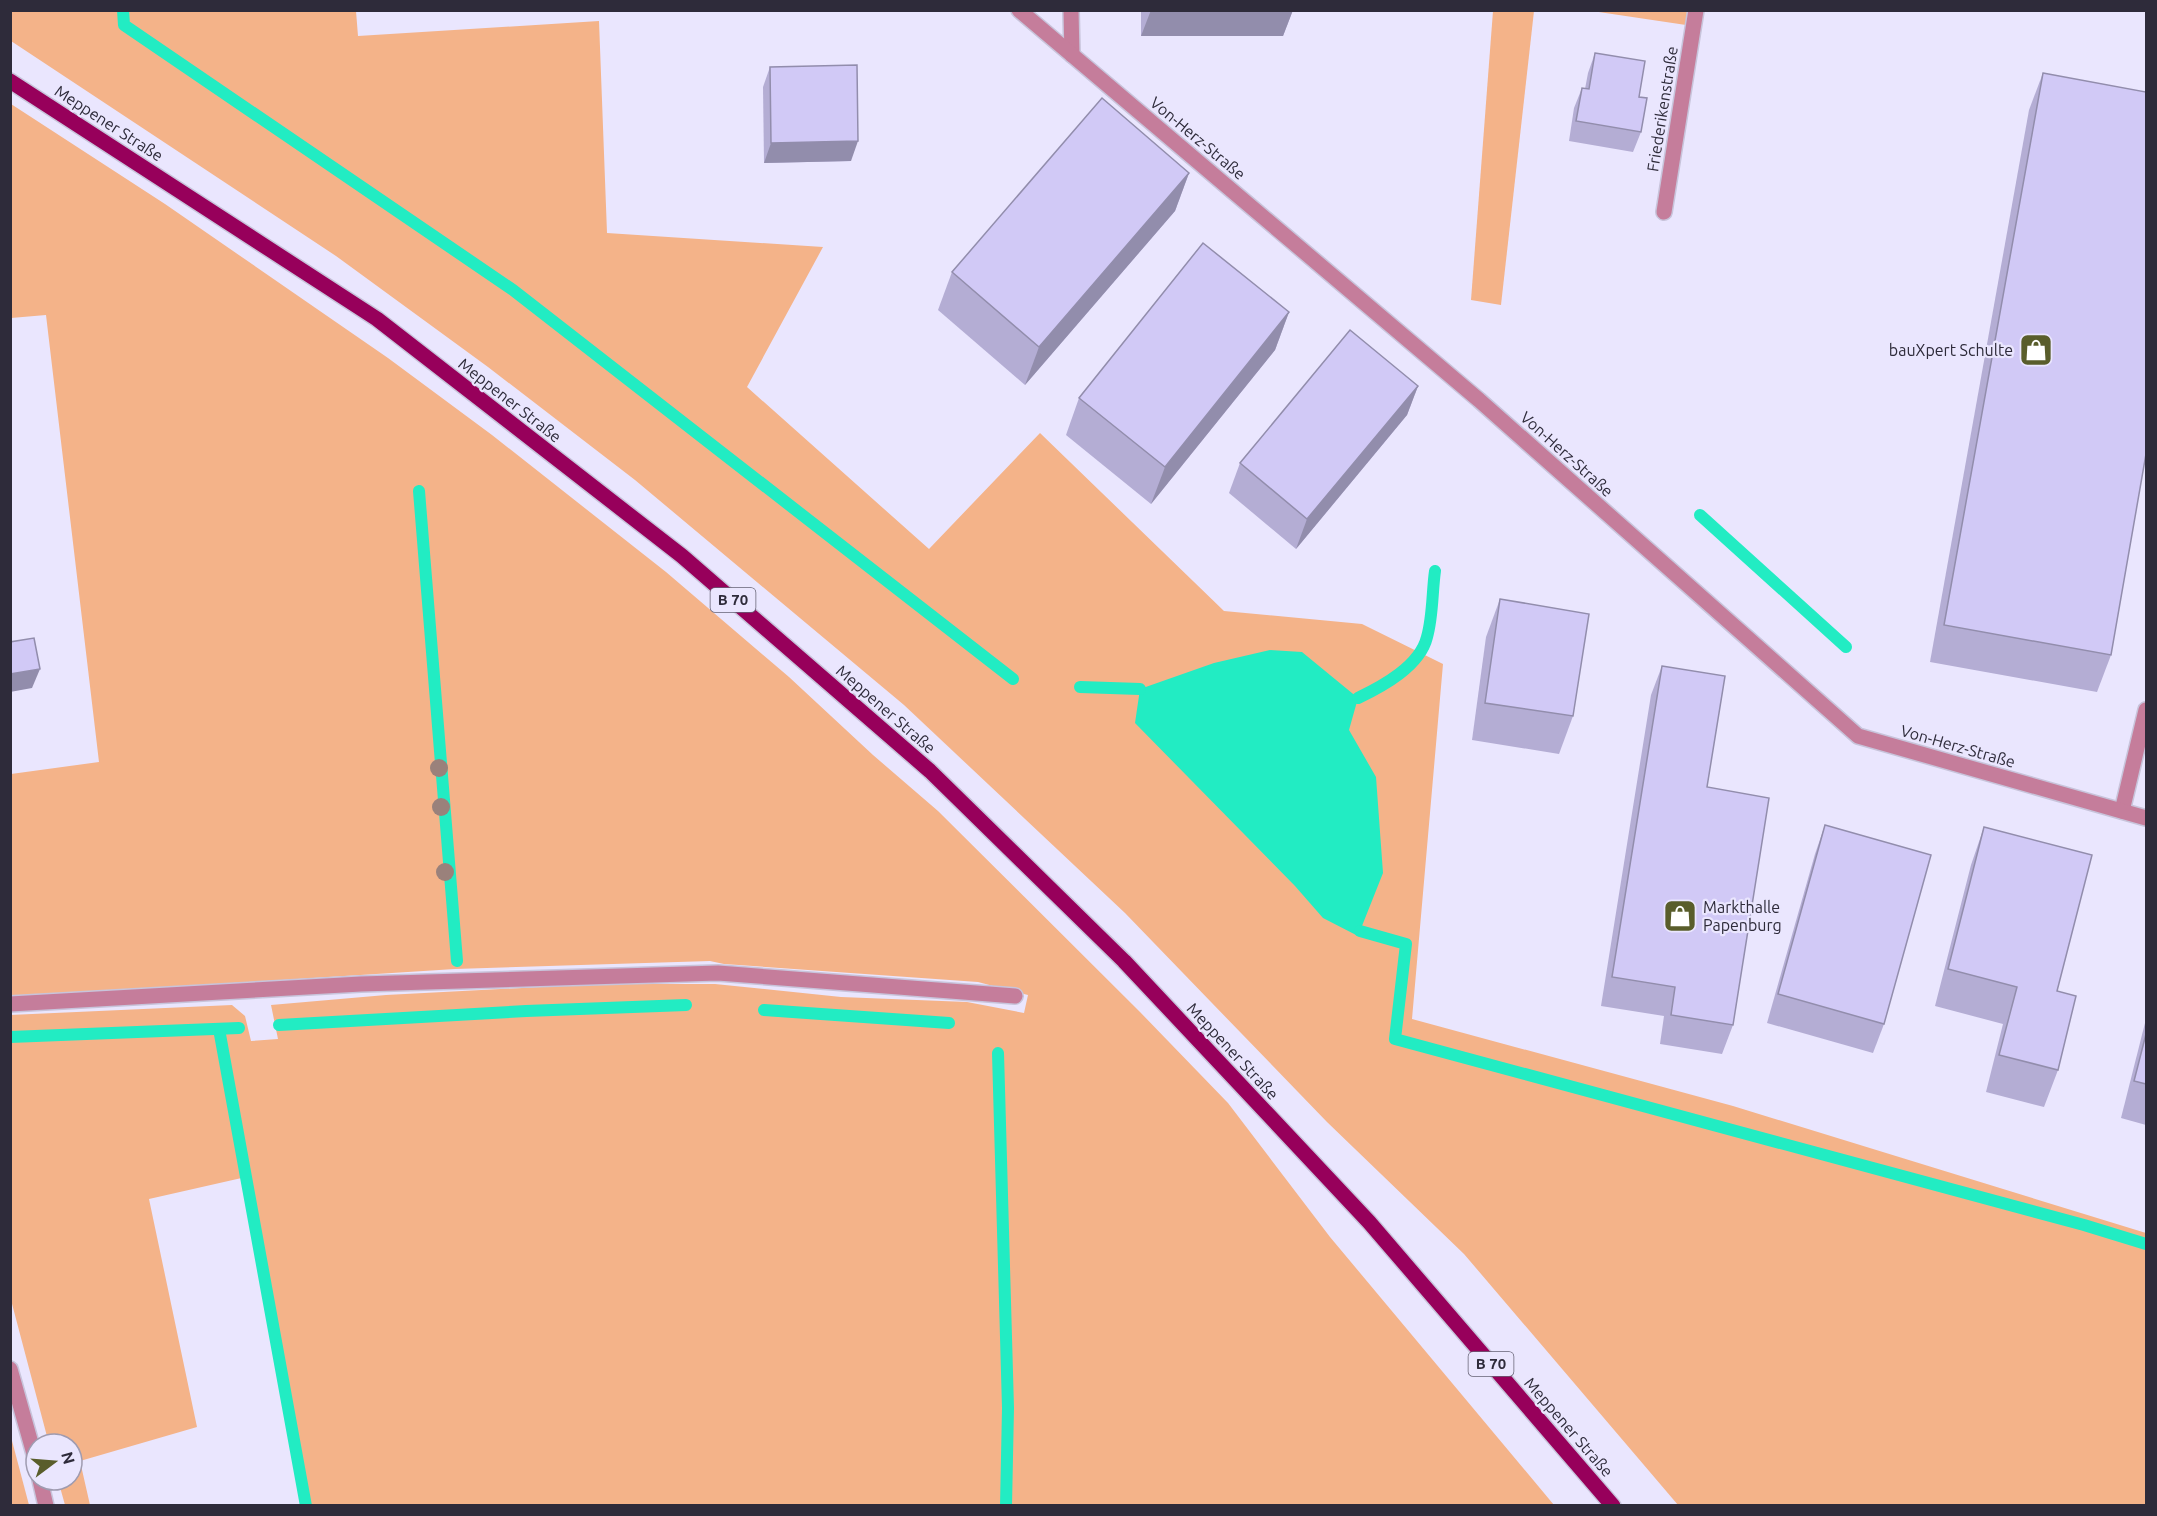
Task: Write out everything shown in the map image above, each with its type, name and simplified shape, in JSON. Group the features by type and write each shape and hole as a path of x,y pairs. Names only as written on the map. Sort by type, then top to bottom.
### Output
{"main road":[{"name":"Meppener Straße","path":"10,81 377,320 682,556 930,771 1124,960 1368,1222 1613,1506"}],"street":[{"name":"Von-Herz-Straße","path":"1019,10 1470,392 1858,736 2146,818"},
{"path":"1071,10 1071,55"},
{"name":"Friederikenstraße","path":"1664,212 1696,10"},
{"path":"2122,811 2146,710"},
{"path":"10,1004 361,984 718,973 1015,996"},
{"path":"10,1369 28,1432"}],"shaded area":[{"path":"1687,10 1686,25 1592,11"},
{"path":"10,11 356,11 358,36 599,21 607,233 823,247 747,387 929,549 1040,433 1224,611 1362,624 1443,664 1412,1019 1733,1106 2146,1233 2146,1505 1678,1505 1464,1254 1327,1122 1125,913 904,705 635,480 488,367 336,256 11,41"},
{"path":"1493,11 1534,11 1501,305 1471,300"},
{"path":"11,104 165,204 388,358 492,435 666,572 789,677 873,755 938,811 1228,1103 1330,1237 1554,1505 306,1505 246,1177 149,1199 197,1427 84,1460 84,1432 46,1432 11,1300 10,1015 232,1005 245,1016 251,1041 278,1039 271,1005 386,995 597,984 715,984 841,997 967,1002 1024,1013 1028,995 978,982 724,964 710,961 455,969 11,997 11,774 99,762 46,315 11,318"},
{"path":"1270,650 1302,652 1358,698 1349,730 1376,777 1383,873 1358,936 1323,918 1295,886 1135,723 1140,689 1214,663"},
{"path":"10,1437 29,1505 11,1505"},
{"path":"84,1479 90,1505 65,1505 61,1492 84,1492"}],"building":[{"path":"1595,53 1645,61 1639,97 1647,98 1641,132 1576,121 1582,88 1589,89"},
{"path":"857,65 858,141 771,143 770,67"},
{"path":"2043,73 2146,92 2146,454 2111,655 1944,625"},
{"path":"1102,98 1189,173 1039,347 952,272"},
{"path":"1203,243 1289,312 1165,467 1079,398"},
{"path":"1350,330 1418,386 1307,519 1240,463"},
{"path":"1500,599 1589,614 1573,716 1485,703"},
{"path":"34,638 40,669 10,674 10,642"},
{"name":"Markthalle Papenburg","path":"1662,666 1725,676 1707,787 1769,798 1733,1025 1671,1015 1675,987 1612,977"},
{"path":"1825,825 1931,855 1884,1024 1778,994"},
{"path":"1984,827 2092,855 2057,991 2076,996 2058,1070 1999,1055 2017,987 1948,969"},
{"path":"2146,1034 2146,1084 2134,1081"}],"waterway":[{"path":"123,10 124,25 513,290 1013,679"},
{"path":"419,491 457,961"},
{"path":"1700,515 1846,647"},
{"path":"1358,698 1399,674 1417,657 1427,637 1435,571"},
{"path":"1080,687 1140,689"},
{"path":"1360,931 1406,944 1395,1039 2084,1225 2146,1244"},
{"path":"279,1025 526,1011 686,1005"},
{"path":"764,1010 949,1023"},
{"path":"10,1037 239,1028"},
{"path":"219,1029 306,1506"},
{"path":"998,1053 1008,1408 1006,1506"}],"place":[{"name":"bauXpert Schulte","path":"2036,350"},
{"name":"Markthalle Papenburg","path":"1680,916"}]}
